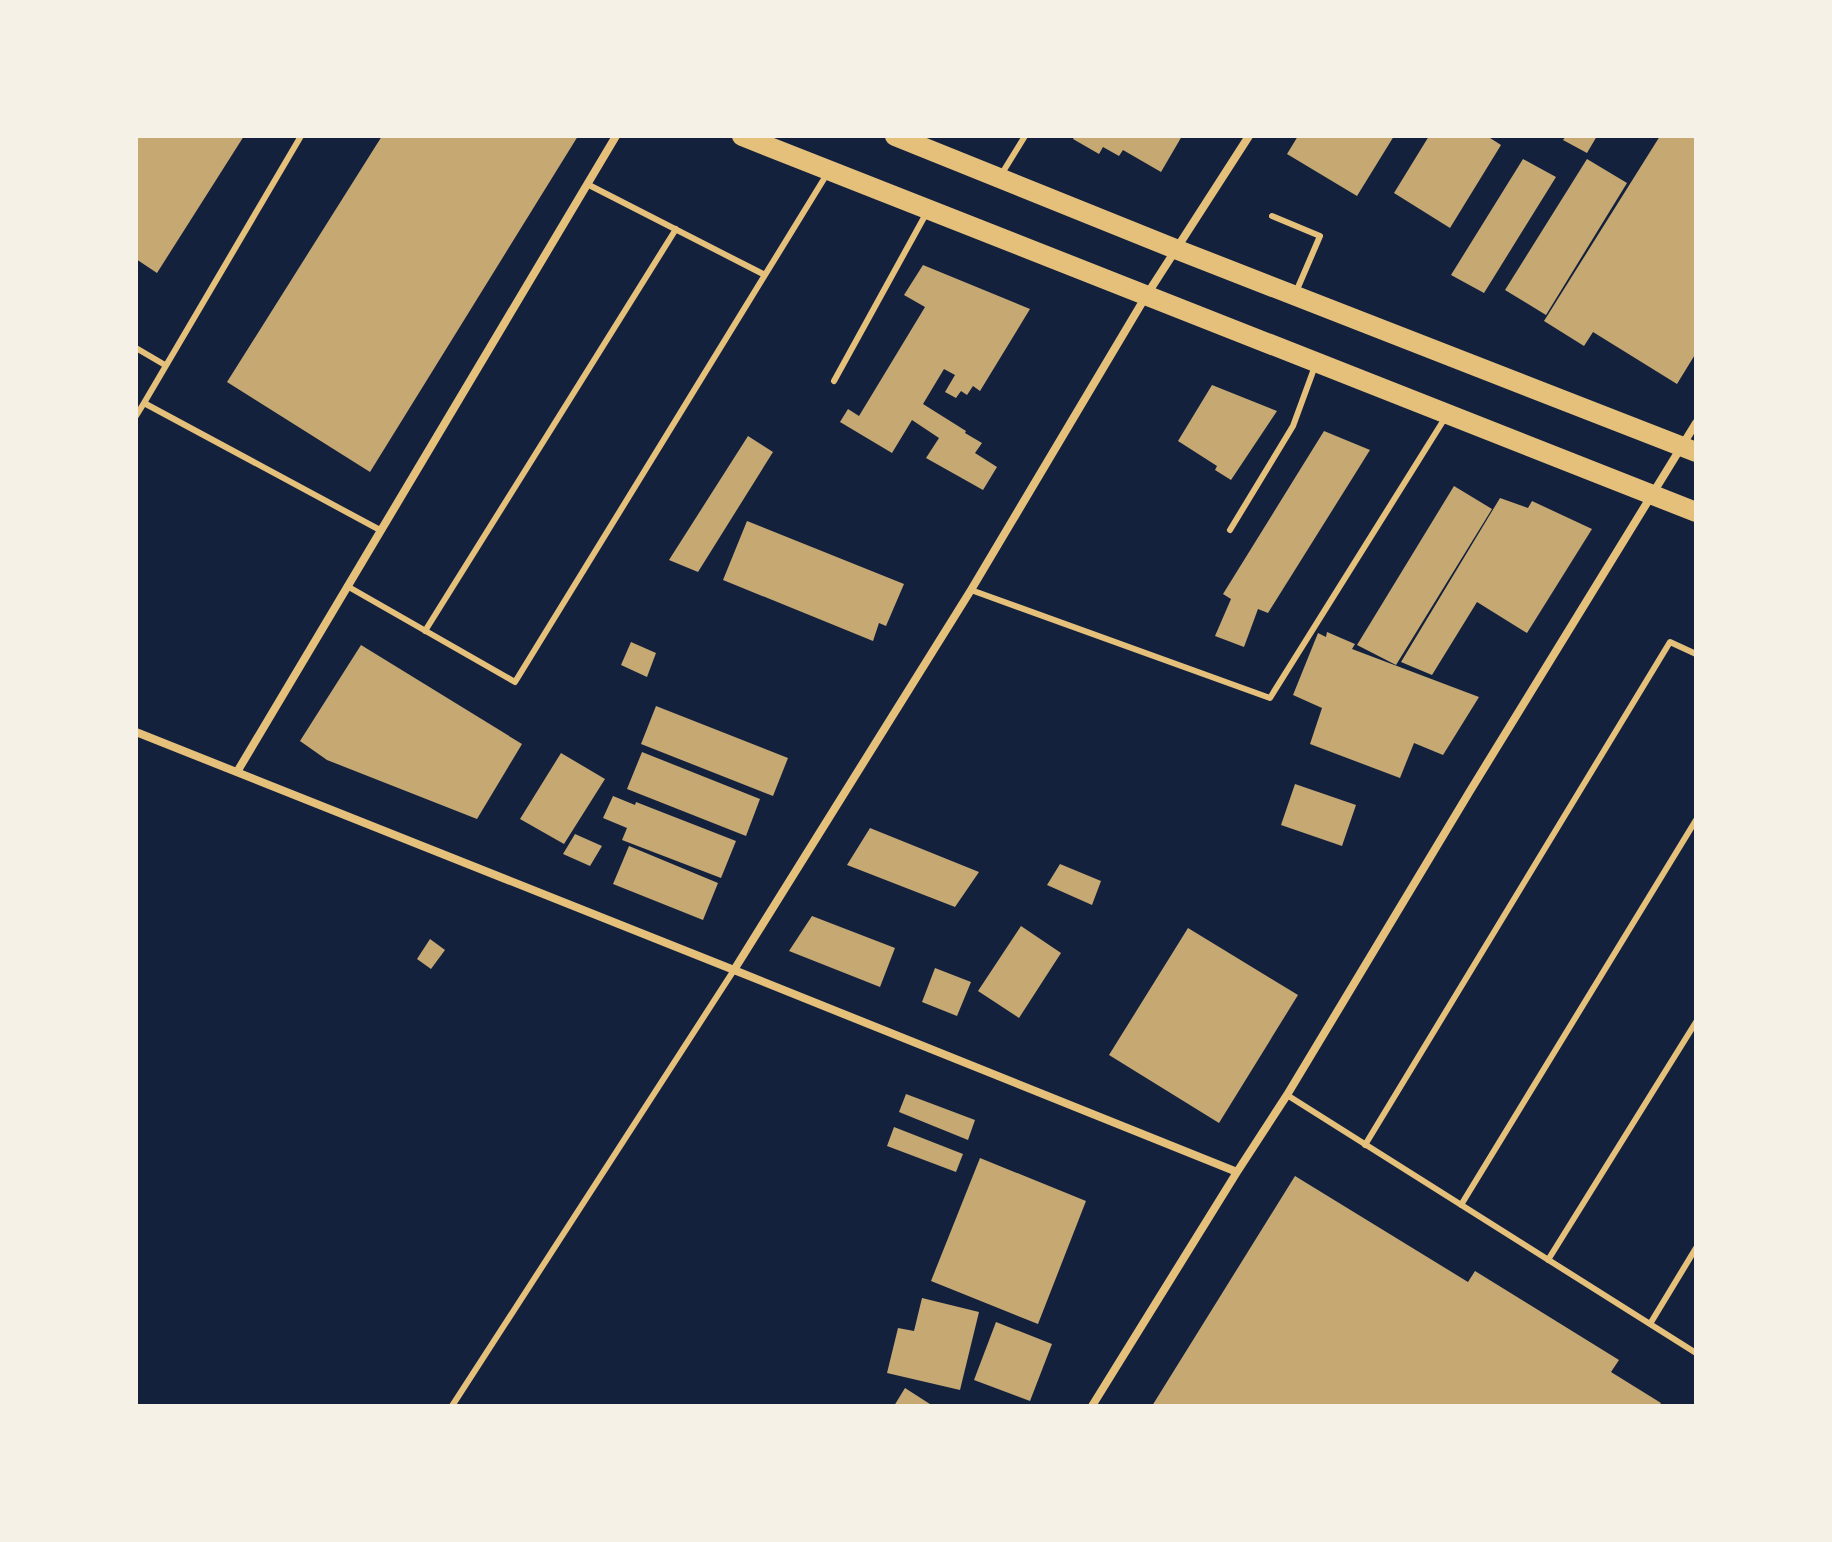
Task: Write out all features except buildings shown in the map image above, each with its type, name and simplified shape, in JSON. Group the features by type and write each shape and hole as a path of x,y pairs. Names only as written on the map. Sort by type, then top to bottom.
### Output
{"main road":[{"path":"742,136 1696,512"},
{"path":"895,136 1688,449"}],"street":[{"path":"237,772 616,136"},
{"path":"734,970 971,590 1146,296 1249,136"},
{"path":"1092,1406 1287,1095 1651,494 1688,449 1696,423"},
{"path":"136,732 1237,1172"}],"lane":[{"path":"136,416 301,136"},
{"path":"1000,178 1025,136"},
{"path":"347,586 515,682 829,171"},
{"path":"587,184 765,275"},
{"path":"834,381 928,210"},
{"path":"1272,216 1320,236 1295,296"},
{"path":"425,631 676,229"},
{"path":"136,348 165,365"},
{"path":"1230,530 1293,426 1316,363"},
{"path":"144,403 380,530"},
{"path":"971,590 1270,698 1448,414"},
{"path":"1365,1145 1670,642 1696,654"},
{"path":"1461,1205 1696,820"},
{"path":"452,1406 734,970"},
{"path":"1548,1260 1696,1022"},
{"path":"1287,1095 1696,1353"},
{"path":"1650,1324 1696,1248"}]}
